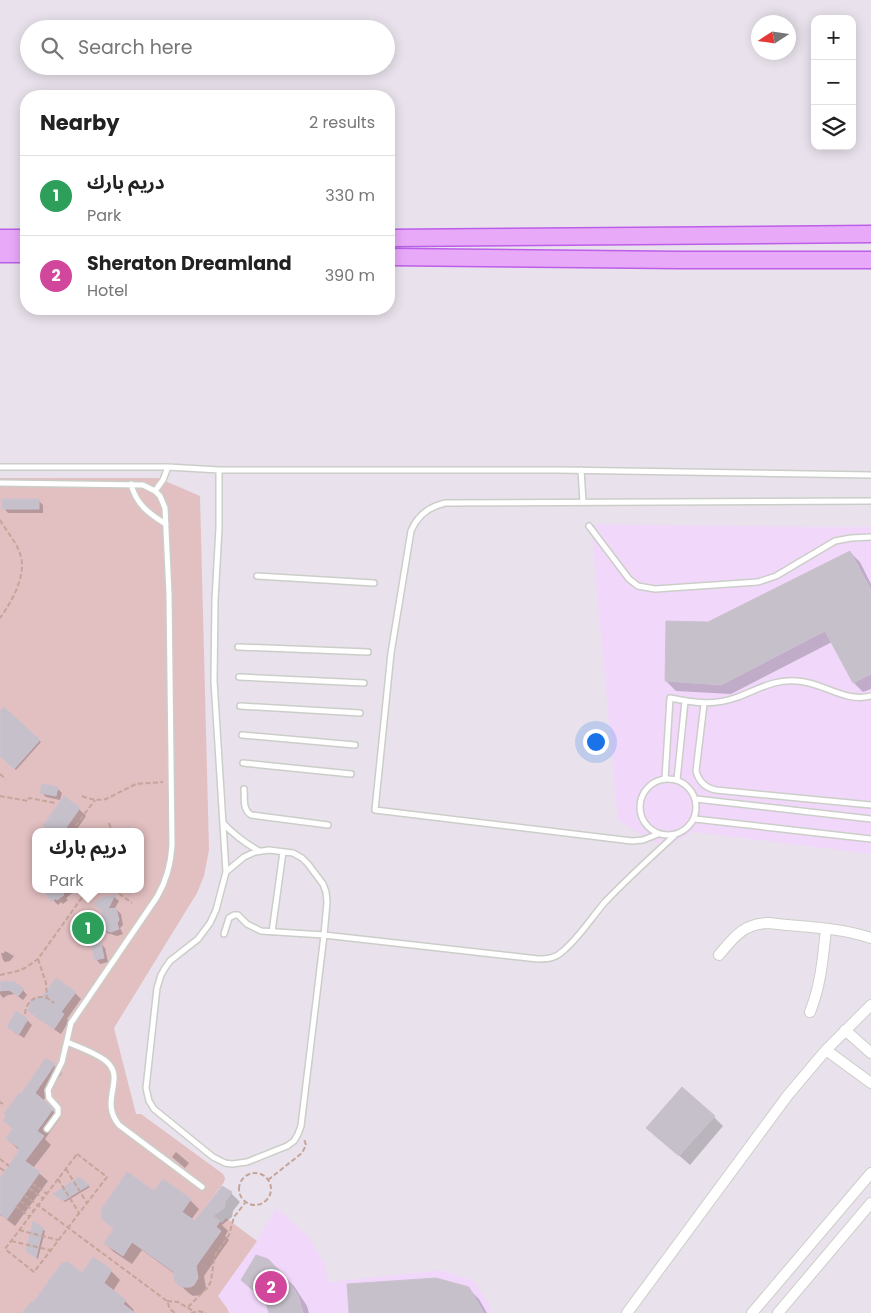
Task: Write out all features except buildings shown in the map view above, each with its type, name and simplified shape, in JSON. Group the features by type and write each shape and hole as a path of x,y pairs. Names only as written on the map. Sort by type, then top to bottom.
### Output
{"main road":[{"path":"395,238 871,234"},
{"path":"0,238 20,238"},
{"path":"0,254 20,254"},
{"path":"395,258 871,260"}],"street":[{"path":"720,955 742,930 768,923 826,929 859,934 871,938"},
{"path":"810,1012 816,999 822,973 826,929"},
{"path":"627,1313 806,1072 871,1005"},
{"path":"845,1030 871,1053"},
{"path":"826,1050 871,1083"},
{"path":"752,1313 871,1173"},
{"path":"778,1313 871,1203"}],"lane":[{"path":"155,491 163,480 168,467"},
{"path":"0,468 168,467 219,470 581,470 871,475"},
{"path":"219,470 214,681 226,872 216,910 205,931 170,962 161,975 157,988 146,1082 147,1095 154,1110 214,1157 225,1163 237,1164 247,1162 287,1146 294,1141 301,1126 327,897 323,884 308,864 294,854 269,850 260,851 244,858 226,872"},
{"path":"581,470 583,502"},
{"path":"0,483 143,485 155,491 165,508 169,594 171,855 163,887 74,1017 69,1029 62,1062 48,1090 49,1098 58,1108 58,1114 47,1129"},
{"path":"131,484 140,505 166,524"},
{"path":"658,834 643,840 632,841 374,810 391,653 411,532 414,524 430,508 445,503 871,501"},
{"path":"589,526 629,579 638,586 650,589 758,582 776,576 835,541 871,537"},
{"path":"257,576 374,583"},
{"path":"238,646 368,652"},
{"path":"239,677 364,683"},
{"path":"665,779 670,698 704,704 729,700 766,685 786,681 815,684 848,697 871,696"},
{"path":"677,780 685,701"},
{"path":"704,704 696,771 700,781 707,788 871,804"},
{"path":"240,706 360,712"},
{"path":"242,736 355,746"},
{"path":"243,763 351,774"},
{"path":"224,934 228,920 234,915 238,915 247,924 261,931 324,935 534,958 552,958 567,948 625,881 674,836 690,826 695,819 697,812 696,799 692,791 685,784 677,780 665,779 657,781 644,792 640,808 641,816 651,830 658,834 674,836"},
{"path":"244,789 246,812 328,825"},
{"path":"696,799 871,819"},
{"path":"695,819 871,839"},
{"path":"223,823 246,844 260,851"},
{"path":"272,932 283,852"},
{"path":"66,1042 101,1057 111,1066 115,1079 110,1105 119,1125 202,1187"}],"path":[{"path":"0,520 17,547 21,557 22,573 17,588 0,618"},
{"path":"0,774 6,779"},
{"path":"82,796 95,800 106,799 136,784 170,782"},
{"path":"0,796 28,801 29,798 55,803"},
{"path":"75,828 95,800"},
{"path":"109,823 111,828"},
{"path":"0,975 18,971 38,959 85,893"},
{"path":"118,893 132,903"},
{"path":"38,959 46,983 47,997"},
{"path":"25,1014 27,1005 37,996 47,997 54,1002"},
{"path":"268,1180 305,1149 305,1140 298,1134"},
{"path":"77,1154 107,1177 34,1272 5,1249 58,1179 77,1154"},
{"path":"0,1159 9,1166"},
{"path":"0,1168 5,1171"},
{"path":"66,1170 87,1203"},
{"path":"260,1174 268,1180 271,1189 268,1199 260,1205 255,1206 241,1199 238,1189 245,1176 260,1174"},
{"path":"58,1179 79,1213"},
{"path":"32,1183 47,1194"},
{"path":"29,1188 44,1198"},
{"path":"24,1195 167,1301 175,1313"},
{"path":"20,1200 34,1211"},
{"path":"188,1307 208,1287 211,1281 214,1256 230,1232 234,1217 245,1202"},
{"path":"16,1206 30,1217"},
{"path":"19,1230 59,1240"},
{"path":"11,1241 51,1250"},
{"path":"167,1301 178,1302 188,1307 192,1312 206,1313"}],"shaded area":[{"path":"0,478 158,478 200,496 209,850 204,876 197,893 114,1028 136,1114 141,1114 223,1174 224,1182 204,1209 222,1223 226,1218 257,1241 218,1296 229,1313 0,1313"},
{"path":"591,524 871,527 871,854 694,832 664,847 618,821"},
{"path":"276,1208 309,1237 324,1263 329,1282 441,1270 474,1281 490,1306 491,1313 229,1313 218,1296 257,1241"}],"place":[{"name":"دريم بارك","path":"88,928"},
{"name":"Sheraton Dreamland","path":"271,1287"}]}
